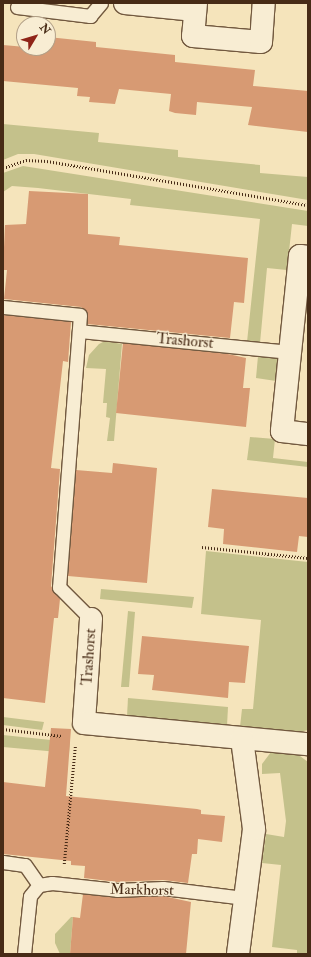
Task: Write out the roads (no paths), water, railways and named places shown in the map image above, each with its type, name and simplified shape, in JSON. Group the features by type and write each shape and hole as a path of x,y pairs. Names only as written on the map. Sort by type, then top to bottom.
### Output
{"street":[{"path":"125,3 196,6 193,36 261,42 264,3"},
{"path":"308,257 300,256 282,431 308,434"},
{"name":"Trashorst","path":"91,619 80,730 242,740"},
{"path":"238,954 254,829 242,740 308,744"}],"lane":[{"path":"17,7 90,16 101,3"},
{"name":"Trashorst","path":"3,306 80,315 59,587 91,619"},
{"name":"Trashorst","path":"79,331 291,352"},
{"path":"3,862 25,865 39,885 30,896 24,954"},
{"name":"Markhorst","path":"39,885 62,884 117,890 162,888 246,898"}]}
